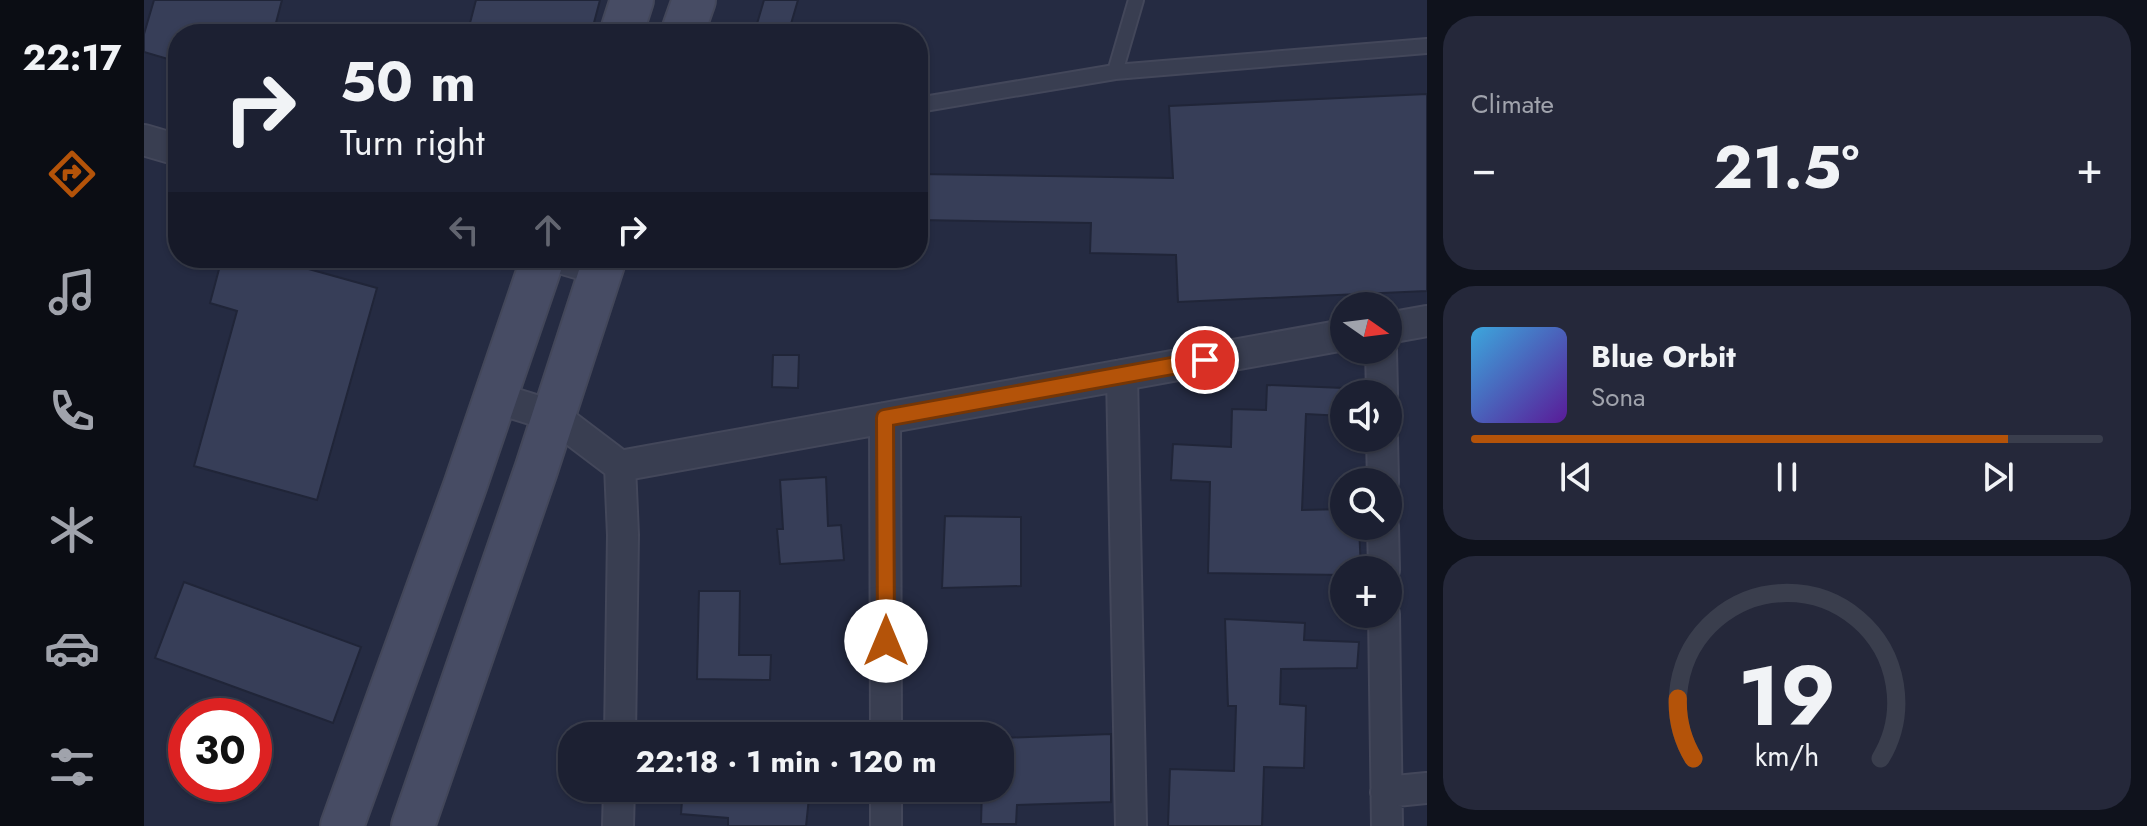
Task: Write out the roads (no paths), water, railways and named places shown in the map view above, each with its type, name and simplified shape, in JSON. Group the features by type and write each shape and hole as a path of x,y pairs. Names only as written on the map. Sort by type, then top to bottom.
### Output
{"main road":[{"path":"624,24 632,0"},
{"path":"686,24 694,0"},
{"path":"342,826 540,268"},
{"path":"413,826 602,268"}],"street":[{"path":"144,140 168,147"},
{"path":"1402,325 1427,321"},
{"path":"496,398 554,416 620,466 1330,338"},
{"path":"1122,375 1131,826"},
{"path":"885,418 886,722"},
{"path":"620,466 623,535 620,722"},
{"path":"1384,628 1387,826"},
{"path":"1386,792 1427,788"},
{"path":"618,826 619,802"},
{"path":"886,802 886,826"}],"lane":[{"path":"1115,72 1136,0"},
{"path":"928,103 1115,72 1427,46"}]}
